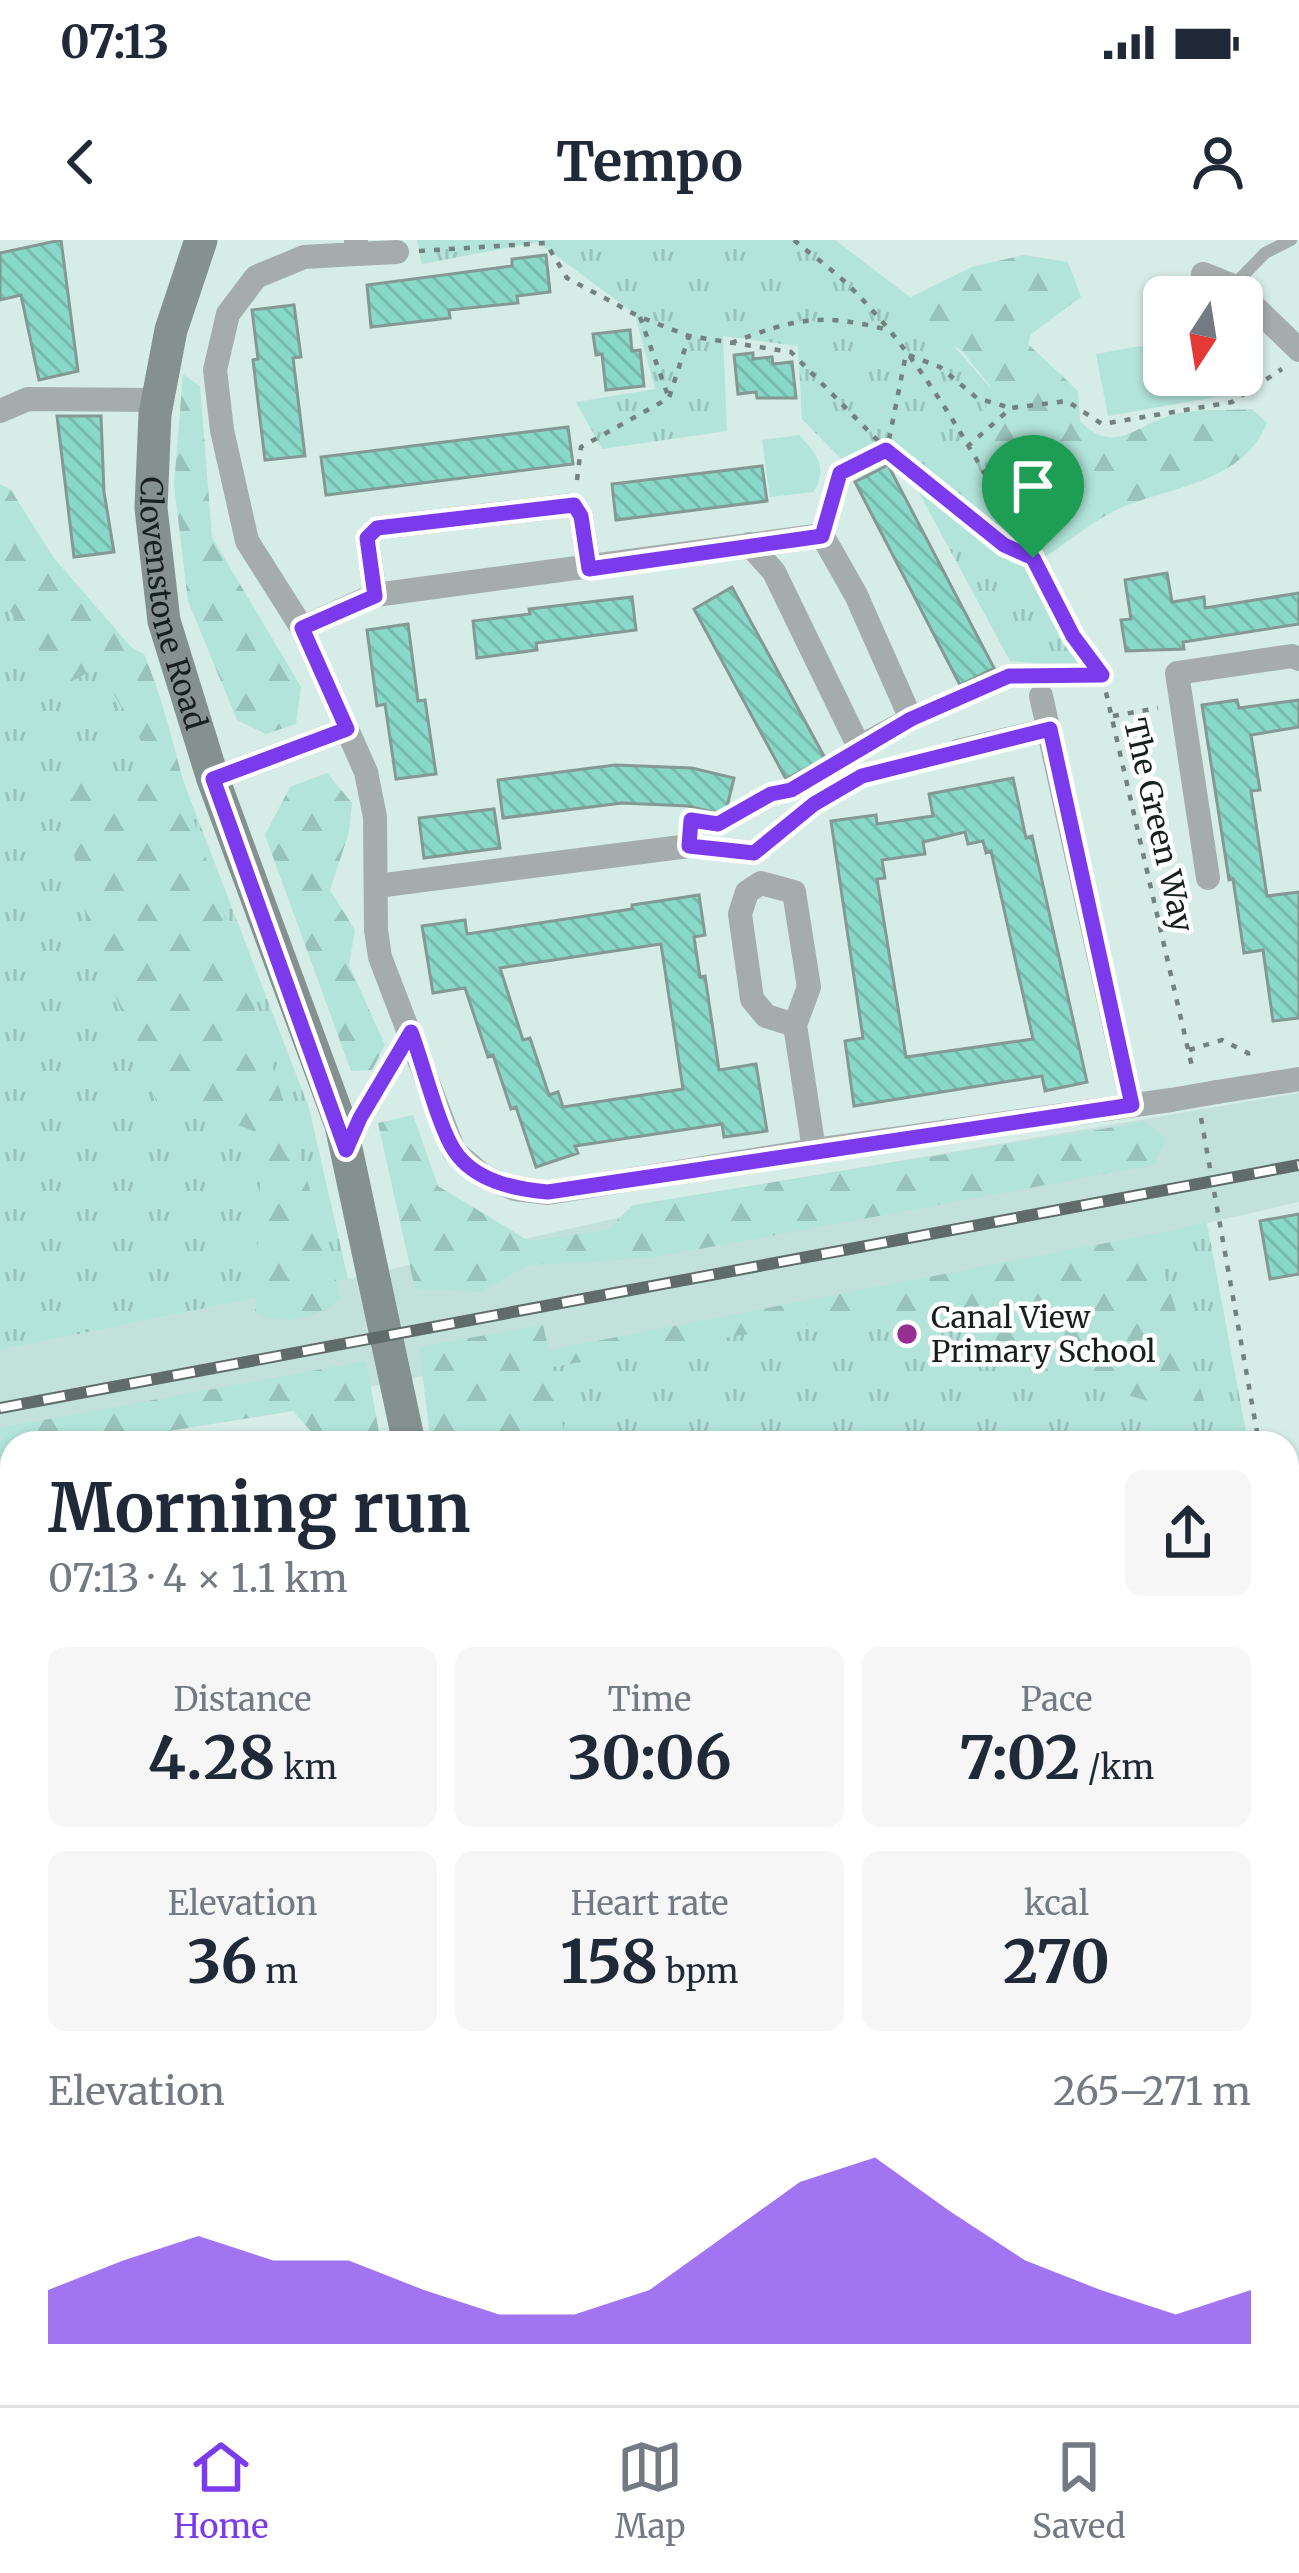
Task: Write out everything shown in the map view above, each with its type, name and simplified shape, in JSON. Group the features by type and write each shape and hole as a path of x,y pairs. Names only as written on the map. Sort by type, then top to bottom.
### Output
{"street":[{"name":"Clovenstone Road","path":"194,242 158,400 151,508 164,621 213,779 346,1150 406,1431"},
{"path":"397,252 356,247 304,257 256,277 228,314 215,370 222,430 247,541 302,628 366,772 375,817 380,958 454,1151 483,1176 515,1190 548,1192 1299,1079"},
{"path":"1203,274 1208,276"},
{"path":"1263,324 1291,359"},
{"path":"0,411 28,399 158,400"},
{"path":"375,596 367,538 377,528 574,505 581,516 589,569"},
{"path":"302,628 375,596 749,544 822,536 856,595 911,719 859,747 774,572 749,544"},
{"path":"1208,878 1178,673 1292,656 1299,659"},
{"path":"1041,696 1132,1105"},
{"path":"213,779 347,729"},
{"path":"958,751 1050,729"},
{"path":"377,886 657,857 689,846"},
{"path":"795,1024 766,1016 752,999 740,914 747,892 761,883 794,892 809,987 795,1024 814,1150"}],"lane":[{"path":"1243,276 1265,253 1291,240"}],"path":[{"name":"The Green Way","path":"794,240 845,282 906,353 1033,558 1073,636 1102,675 1193,1073"},
{"path":"397,252 547,242 567,278 640,316 689,336 791,352 886,450 1004,545 1033,558"},
{"path":"640,316 669,398"},
{"path":"730,344 789,321 844,319 888,330"},
{"path":"574,505 581,447 669,398 689,336"},
{"path":"886,450 906,353 940,368 977,398 1011,408 1067,401 1102,424 1232,402 1291,359"},
{"path":"967,447 1011,408"},
{"path":"822,536 840,473 886,450"},
{"path":"911,719 1009,676 1102,675"},
{"path":"1113,716 1182,703"},
{"path":"859,747 791,790 771,794 718,824 691,820 689,846 754,853 814,804 862,776 958,751"},
{"path":"346,1150 411,1032"},
{"path":"1189,1050 1222,1040 1248,1053 1254,1086"},
{"path":"1202,1120 1257,1431"}],"shaded area":[{"path":"1299,1093 1299,1202 1207,1223 1212,1431 564,1431 547,1350 369,1387 88,1431 0,1431 0,1350 348,1279 781,1181"}],"green space":[{"path":"417,240 835,240 910,297 991,388 1045,557 1093,668 1010,661 897,452 844,462 802,419 798,346 723,336 727,431 602,449 576,402 655,389 635,314 538,242 422,264"},
{"path":"1023,255 1068,262 1081,297 1031,334 1028,344 1078,391 1080,421 1093,431 1104,436 1126,435 1175,414 1203,410 1252,409 1267,423 1242,458 1225,469 1115,511 1045,557 976,446 991,387 962,351 906,318 911,297 972,267"},
{"path":"1143,346 1143,396 1222,396 1108,416 1096,354"},
{"path":"183,374 200,386 212,537 301,687 296,724 266,734 237,720 188,601 174,485"},
{"path":"799,435 818,461 820,475 814,492 770,497 762,440"},
{"path":"0,484 11,490 53,557 132,648 144,654 153,676 341,1299 310,1316 288,1320 255,1313 262,1137 242,1126 158,1106 87,923 70,834 56,802 93,774 148,772 141,741 98,667 65,685 9,610 0,606"},
{"path":"0,574 144,679 309,1108 348,1279 0,1350"},
{"path":"327,773 352,803 349,832 330,890 355,930 349,965 385,1045 372,1070 351,1071 265,835 290,787"},
{"path":"413,1115 438,1186 529,1241 607,1230 633,1205 1145,1122 1166,1139 1154,1165 651,1258 529,1265 479,1292 415,1289 378,1123"},
{"path":"1207,1223 1246,1431 564,1431 551,1367 891,1310 953,1324 1038,1369 1209,1418 1152,1234"},
{"path":"1152,1234 1210,1419 1038,1369 953,1324 891,1310 552,1367 564,1431 430,1431 419,1347 543,1325 549,1350"},
{"path":"366,1361 379,1431 310,1431 293,1411 169,1431 0,1428"}],"building":[{"path":"61,240 78,371 39,380 21,295 0,300 0,253"},
{"path":"546,255 550,292 517,296 518,303 449,310 450,318 371,327 367,285 512,266 512,259"},
{"path":"294,305 301,357 293,358 305,456 265,460 252,310"},
{"path":"630,330 632,351 640,350 644,386 606,390 602,354 596,355 593,334"},
{"path":"753,353 753,359 772,357 773,364 792,362 796,398 738,394 734,355"},
{"path":"57,416 101,416 104,492 114,552 74,557"},
{"path":"568,427 573,464 326,495 321,457"},
{"path":"888,465 994,668 960,685 855,482"},
{"path":"762,466 767,501 616,520 612,484"},
{"path":"1167,573 1172,602 1204,597 1205,608 1299,593 1299,624 1183,642 1184,649 1126,651 1121,620 1131,619 1125,580"},
{"path":"732,587 825,758 786,779 694,609"},
{"path":"632,597 636,630 536,643 537,650 477,658 473,621"},
{"path":"408,624 418,701 425,700 436,774 396,779 385,704 377,706 367,630"},
{"path":"1237,700 1239,708 1299,700 1299,727 1251,735 1260,790 1251,791 1267,896 1299,892 1299,1018 1273,1021 1263,950 1244,953 1233,879 1229,880 1202,705"},
{"path":"615,765 692,768 734,778 725,815 688,806 622,803 503,818 498,780"},
{"path":"1013,778 1026,838 1032,836 1087,1082 1045,1091 1042,1076 854,1106 845,1041 863,1038 831,821 876,815 877,824 933,816 929,794","holes":["965,832 968,844 983,841 986,853 991,851 1033,1039 906,1057 877,879 885,878 882,860 925,854 923,842"]},
{"path":"494,809 500,848 424,858 419,818"},
{"path":"699,895 705,935 694,937 700,977 705,976 719,1070 756,1064 767,1131 724,1137 722,1124 575,1146 578,1153 536,1167 516,1107 511,1109 493,1055 488,1057 465,988 433,993 422,926 465,920 467,934 632,909 632,905","holes":["661,944 683,1089 563,1107 558,1092 549,1095 530,1038 523,1040 500,968"]},
{"path":"1299,1214 1299,1274 1270,1279 1260,1221"}],"railway":[{"path":"0,1408 1299,1165"}],"place":[{"name":"Canal View Primary School","path":"907,1334"}],"route":[{"path":"886,450 1004,545 1033,558 1073,636 1102,675 1009,676 911,719 791,790 771,794 718,824 691,820 689,846 754,853 814,804 862,776 1050,729 1132,1105 548,1192 515,1190 483,1176 454,1151 411,1032 346,1150 213,779 347,729 302,628 375,596 367,538 377,528 574,505 581,516 589,569 822,536 840,473 886,450"}]}
